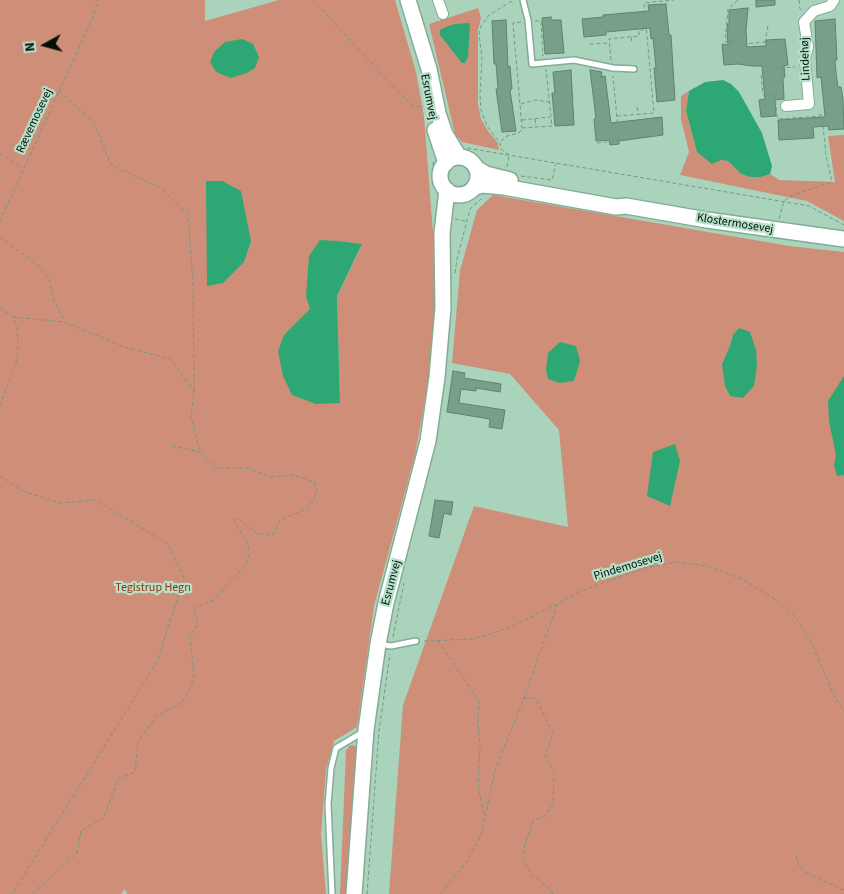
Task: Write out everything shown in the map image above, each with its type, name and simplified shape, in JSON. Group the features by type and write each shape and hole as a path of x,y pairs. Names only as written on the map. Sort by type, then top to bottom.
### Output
{"main road":[{"name":"Esrumvej","path":"354,894 366,730 385,645 386,604 428,441 443,308 442,233 448,193 440,177 441,170 450,156 433,123 416,30 408,0"},
{"name":"Klostermosevej","path":"450,156 469,160 476,168 486,174 615,200 626,206"},
{"path":"448,193 471,190 479,192 476,168"},
{"name":"Klostermosevej","path":"479,192 482,185 504,187 616,207 626,206 844,239"}],"street":[{"path":"438,0 443,14"},
{"name":"Lindehøj","path":"809,104 806,67 808,47 804,22 814,11 832,3"},
{"path":"786,106 809,104"}],"lane":[{"path":"523,0 528,20 532,64 574,60 634,69"},
{"path":"385,645 416,641"},
{"path":"332,894 328,804 331,768 336,748 366,730"}],"path":[{"name":"Rævemosevej","path":"0,221 22,169 93,17 98,0"},
{"path":"313,0 404,98 413,106 427,107"},
{"path":"509,156 501,149 500,142 487,126 481,110 482,59 479,33 481,26 490,15 514,0"},
{"path":"617,116 654,113 644,3 674,0"},
{"path":"738,0 728,9 725,42 738,41 743,44 765,42"},
{"path":"768,26 765,42 767,68 762,74 763,95 775,94 777,117 779,120 822,116"},
{"path":"590,44 609,42 609,39 639,36 639,30 646,29"},
{"path":"631,37 632,43"},
{"path":"597,143 619,140 609,42"},
{"path":"500,142 507,136 519,133 522,128 552,126 546,63"},
{"path":"767,68 806,67"},
{"path":"32,894 76,853 81,831 104,817 118,779 135,772 138,741 156,717 183,702 194,678 190,636 198,624 194,611 195,608 214,600 246,564 249,554 248,545 236,524 236,519 239,519 256,533 274,534 280,520 306,509 314,499 317,490 314,482 293,475 271,477 247,468 216,468 200,452 192,417 194,390 192,282 188,214 159,187 111,165 94,123 59,91"},
{"path":"520,104 535,100 550,102"},
{"path":"776,230 784,201 791,196 831,182 822,116 809,104"},
{"path":"637,107 638,114"},
{"path":"522,120 551,117"},
{"path":"535,118 536,127"},
{"path":"0,153 22,169"},
{"path":"448,193 450,156 509,156 809,206 844,226"},
{"path":"506,175 509,156"},
{"path":"515,175 534,176 552,180 556,163"},
{"path":"467,222 470,209 479,192"},
{"path":"0,237 41,268 49,278 53,299 66,322"},
{"path":"0,308 13,317 66,322 124,346 170,359 194,390"},
{"path":"0,404 17,359 17,328 13,317"},
{"path":"172,446 200,452"},
{"path":"0,476 25,492 60,503 96,500 168,544 184,578 158,662 12,894"},
{"name":"Pindemosevej","path":"416,641 474,639 491,634 509,628 578,592 645,568 677,562 707,566 742,579 775,599 796,618 809,638 835,697 844,711"},
{"path":"442,894 467,861 482,836 484,818 495,770 524,698 557,604"},
{"path":"438,641 479,701 478,725 480,746 478,784 484,818"},
{"path":"367,894 385,645"},
{"path":"524,698 534,698 538,702 553,733 545,755 554,772 553,804 545,816 533,821 524,847 524,861 532,874 551,890 553,894"},
{"path":"796,856 797,862 804,871 844,890"}],"green space":[{"name":"Teglstrup Hegn","path":"0,0 205,0 205,21 279,0 395,0 416,72 424,116 433,233 435,305 429,377 415,455 374,606 357,727 334,741 326,769 321,834 326,894 127,894 125,889 121,894 0,894","holes":["362,245 337,296 340,403 303,318"]},
{"path":"478,8 481,18 478,30 478,104 481,119 498,143 499,150 462,142 455,134 429,24"},
{"path":"689,91 686,111 697,152 728,161 741,174 750,177 761,177 770,174 779,180 835,182 828,136 844,135 844,221 807,201 680,175 689,152 681,119 681,96"},
{"path":"493,195 789,246 844,252 844,894 389,894 403,705 474,506 568,527 559,430 510,374 452,363 460,271 477,210"},
{"path":"350,745 357,746 346,894 340,894 346,751"}],"shaded area":[{"path":"455,24 470,24 468,57 465,63 462,63 440,35 440,30"},
{"path":"242,39 253,44 259,57 255,68 247,73 231,78 216,72 210,62 214,52 225,42"},
{"path":"723,80 731,84 739,92 762,133 772,166 770,174 761,177 750,177 741,174 728,161 721,160 712,164 697,152 686,111 689,91 705,82"},
{"path":"206,181 222,181 241,191 251,241 244,262 223,283 207,286"},
{"path":"320,240 362,244 337,296 340,403 316,404 292,395 283,376 278,351 284,335 310,309 306,296 309,256"},
{"path":"739,328 750,332 756,350 757,366 754,386 743,398 730,396 725,386 722,364 733,335"},
{"path":"560,342 576,346 580,361 574,381 560,383 548,379 546,370 548,353"},
{"path":"844,376 844,475 837,476 834,465 836,455 829,421 828,401"},
{"path":"675,444 680,461 670,506 647,496 653,452"}],"building":[{"path":"756,0 775,0 775,5 756,7"},
{"path":"666,4 669,35 671,35 675,100 657,102 654,68 656,68 650,28 606,32 606,35 584,37 582,19 649,11 648,5"},
{"path":"748,8 747,47 766,46 766,40 785,39 788,65 784,66 784,99 775,100 776,116 761,117 759,100 765,99 762,66 724,65 722,44 728,45 727,24 729,24 729,10"},
{"path":"551,17 551,20 561,20 564,53 545,54 542,18"},
{"path":"835,19 836,73 838,87 841,87 843,100 844,129 829,130 828,126 813,127 814,138 779,140 778,120 825,116 821,77 817,78 815,21"},
{"path":"506,20 508,67 510,66 512,89 510,90 516,131 502,132 496,89 498,89 496,64 494,64 492,21"},
{"path":"571,70 574,125 555,126 552,93 555,93 553,72"},
{"path":"590,70 602,72 601,77 605,76 611,123 662,117 663,135 619,141 619,144 610,145 609,140 596,141 594,119 596,118"},
{"path":"453,371 465,373 464,378 501,384 500,392 476,388 476,391 461,389 459,403 505,410 502,429 489,427 490,419 447,412"},
{"path":"435,500 453,502 451,515 444,513 439,538 429,536"}]}
